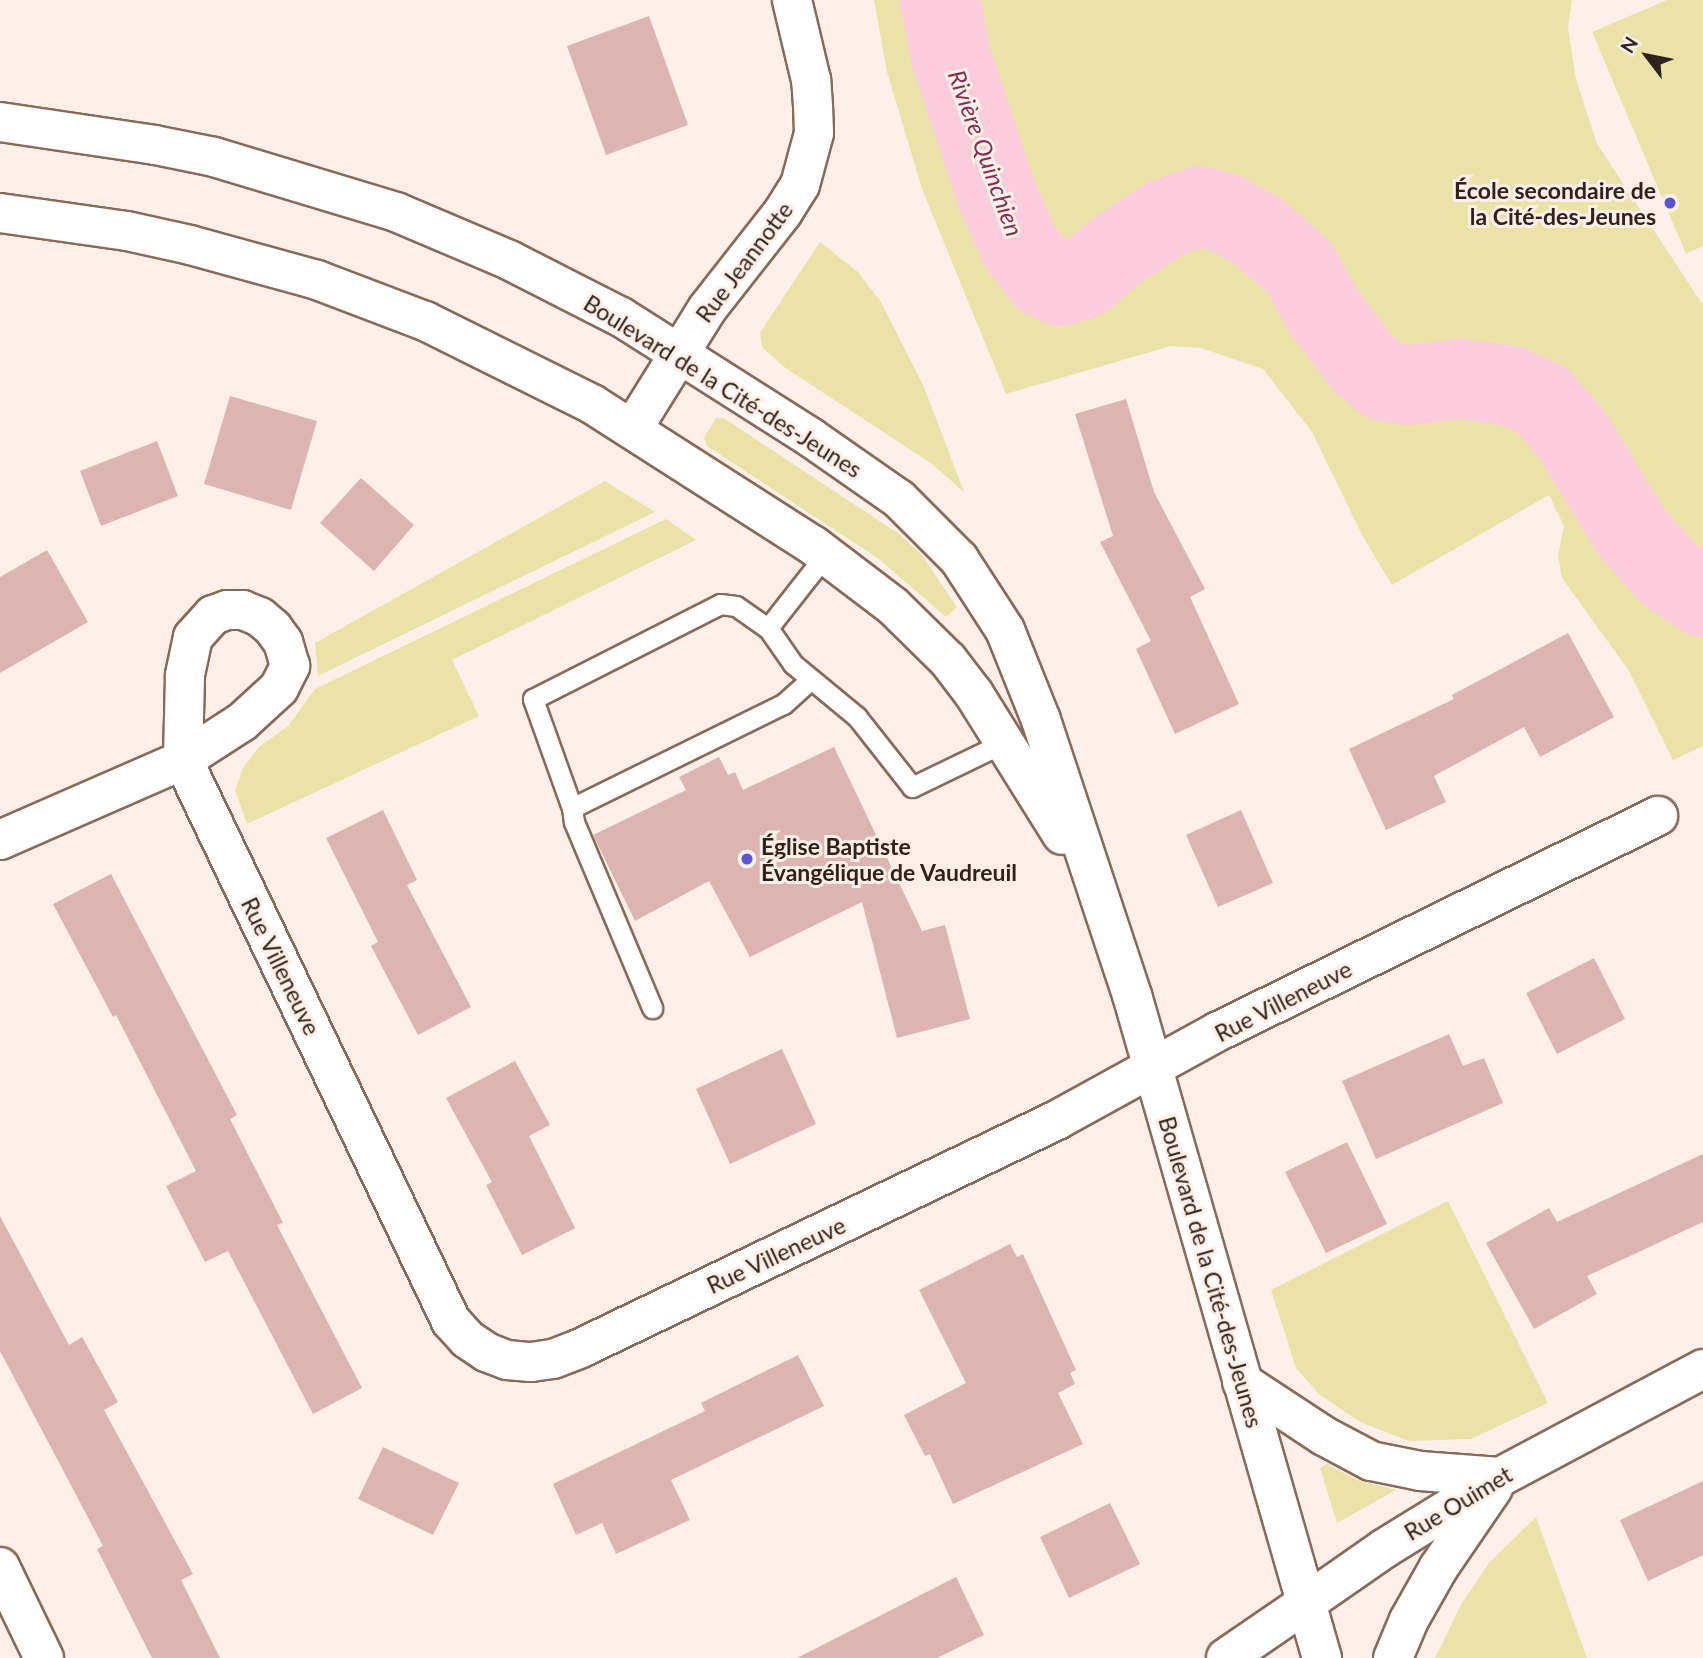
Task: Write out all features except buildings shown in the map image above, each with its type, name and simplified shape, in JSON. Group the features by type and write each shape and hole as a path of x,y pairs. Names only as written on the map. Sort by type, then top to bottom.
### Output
{"main road":[{"name":"Rue Jeannotte","path":"632,428 722,289 783,212 800,184 814,132 811,80 792,0"},
{"name":"Boulevard de la Cité-des-Jeunes","path":"0,122 155,145 214,157 396,212 569,289 679,353 899,499 959,559 1005,630 1030,686 1094,888 1132,995 1322,1658"},
{"name":"Boulevard de la Cité-des-Jeunes","path":"0,213 152,237 317,280 425,321 568,391 632,428 826,554 893,606 948,660 1007,741 1094,888"},
{"name":"Rue Villeneuve","path":"0,840 183,760 451,1321 467,1339 486,1352 508,1360 531,1362 553,1359 581,1348 1058,1120 1153,1070 1219,1031 1658,816"},
{"name":"Rue Ouimet","path":"1226,1658 1385,1548 1500,1477 1703,1370"},
{"path":"1242,1382 1324,1436 1371,1461 1420,1471 1500,1477 1439,1567 1409,1620 1393,1658"},
{"path":"0,1567 44,1658"}],"lane":[{"path":"768,628 826,554"},
{"path":"652,1008 574,822 572,808 533,699 720,604 736,606 768,628 793,664 857,717 912,788 1007,741"},
{"path":"572,808 783,704 810,680"}],"shaded area":[{"path":"874,0 1572,0 1568,28 1576,79 1597,144 1703,305 1703,746 1673,760 1629,671 1562,578 1558,555 1564,526 1549,495 1392,585 1362,535 1312,432 1263,369 1201,348 1171,346 1006,394 922,189 887,72"},
{"name":"École secondaire de la Cité-des-Jeunes","path":"1667,0 1703,0 1703,246 1686,254 1592,32"},
{"path":"820,242 858,272 881,302 924,387 964,492 932,464 784,367 762,347 760,333"},
{"path":"716,418 724,418 899,534 921,554 957,607 946,617 879,559 707,446 704,438"},
{"path":"605,481 655,512 318,676 315,643"},
{"path":"666,519 696,540 452,660 479,716 247,824 235,790 243,768 259,747 288,726 315,689"},
{"path":"1448,1201 1548,1403 1471,1439 1409,1441 1360,1422 1320,1395 1296,1368 1271,1290"},
{"path":"1327,1464 1357,1480 1396,1490 1337,1523 1320,1468"},
{"path":"1536,1517 1587,1658 1435,1658 1462,1603 1490,1562"}],"waterway":[{"name":"Rivière Quinchien","path":"940,0 952,59 996,192 1019,245 1044,278 1061,286 1084,279 1115,252 1165,219 1200,206 1225,213 1260,233 1299,267 1324,312 1362,362 1384,381 1409,385 1461,379 1511,386 1542,400 1571,433 1633,534 1669,574 1703,597"}],"place":[{"name":"École secondaire de la Cité-des-Jeunes","path":"1670,203"},
{"name":"Église Baptiste Évangélique de Vaudreuil","path":"747,859"}]}
